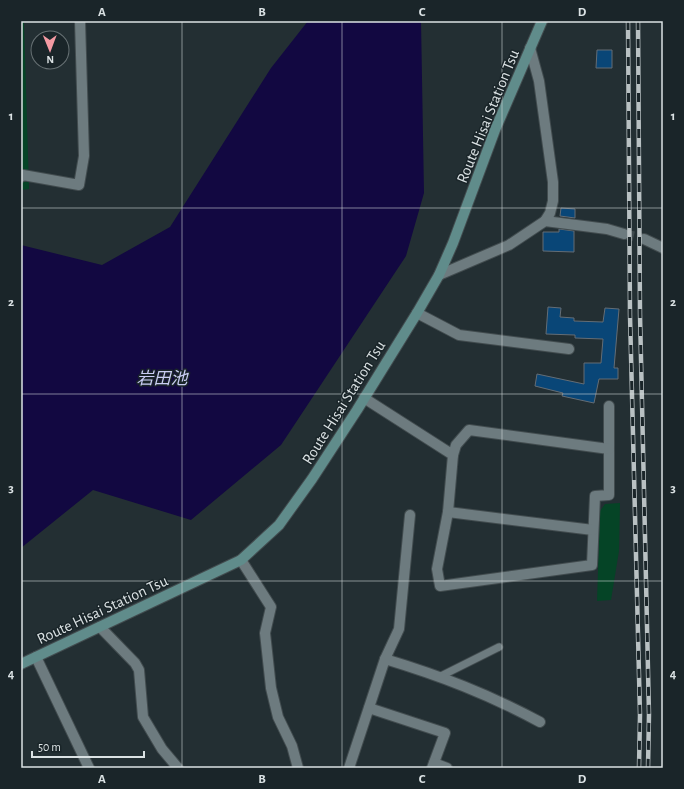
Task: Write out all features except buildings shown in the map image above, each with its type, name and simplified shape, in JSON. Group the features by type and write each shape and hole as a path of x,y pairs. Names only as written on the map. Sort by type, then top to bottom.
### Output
{"main road":[{"name":"Route Hisai Station Tsu","path":"21,664 241,560 279,525 312,479 364,398 439,275 454,243 495,130 542,21"}],"street":[{"path":"21,177 23,175 79,185 84,156 80,21"},
{"path":"439,275 510,245 545,221 550,212 553,202 553,182 539,81 530,48"},
{"path":"545,221 624,234"},
{"path":"644,239 663,248"},
{"path":"417,313 459,335 569,349"},
{"path":"364,398 453,455"},
{"path":"609,406 609,449 609,495 595,496 592,565 440,586 437,570 448,512 453,455 456,445 469,430 609,449"},
{"path":"448,512 593,530"},
{"path":"348,768 385,659 399,629 410,515"},
{"path":"241,560 271,607 265,633 271,688 278,717 292,746 298,768"},
{"path":"100,627 135,663 139,670 143,717 162,749 178,768"},
{"path":"36,657 89,768"},
{"path":"385,659 441,676 502,701 540,722"},
{"path":"369,708 445,732 433,765 447,768"}],"lane":[{"path":"441,676 499,647"}],"green space":[{"path":"21,21 24,21 29,189 21,190"},
{"path":"620,503 619,551 611,600 597,601 600,511 605,504"}],"water":[{"name":"岩田池","path":"308,21 421,21 424,193 406,256 281,445 191,520 93,490 21,548 21,245 102,265 170,227 271,68"}],"tunnel":[{"path":"624,234 644,239"}],"railway":[{"path":"628,21 630,315 640,715 639,768"},
{"path":"638,21 640,314 649,714 648,768"}]}
